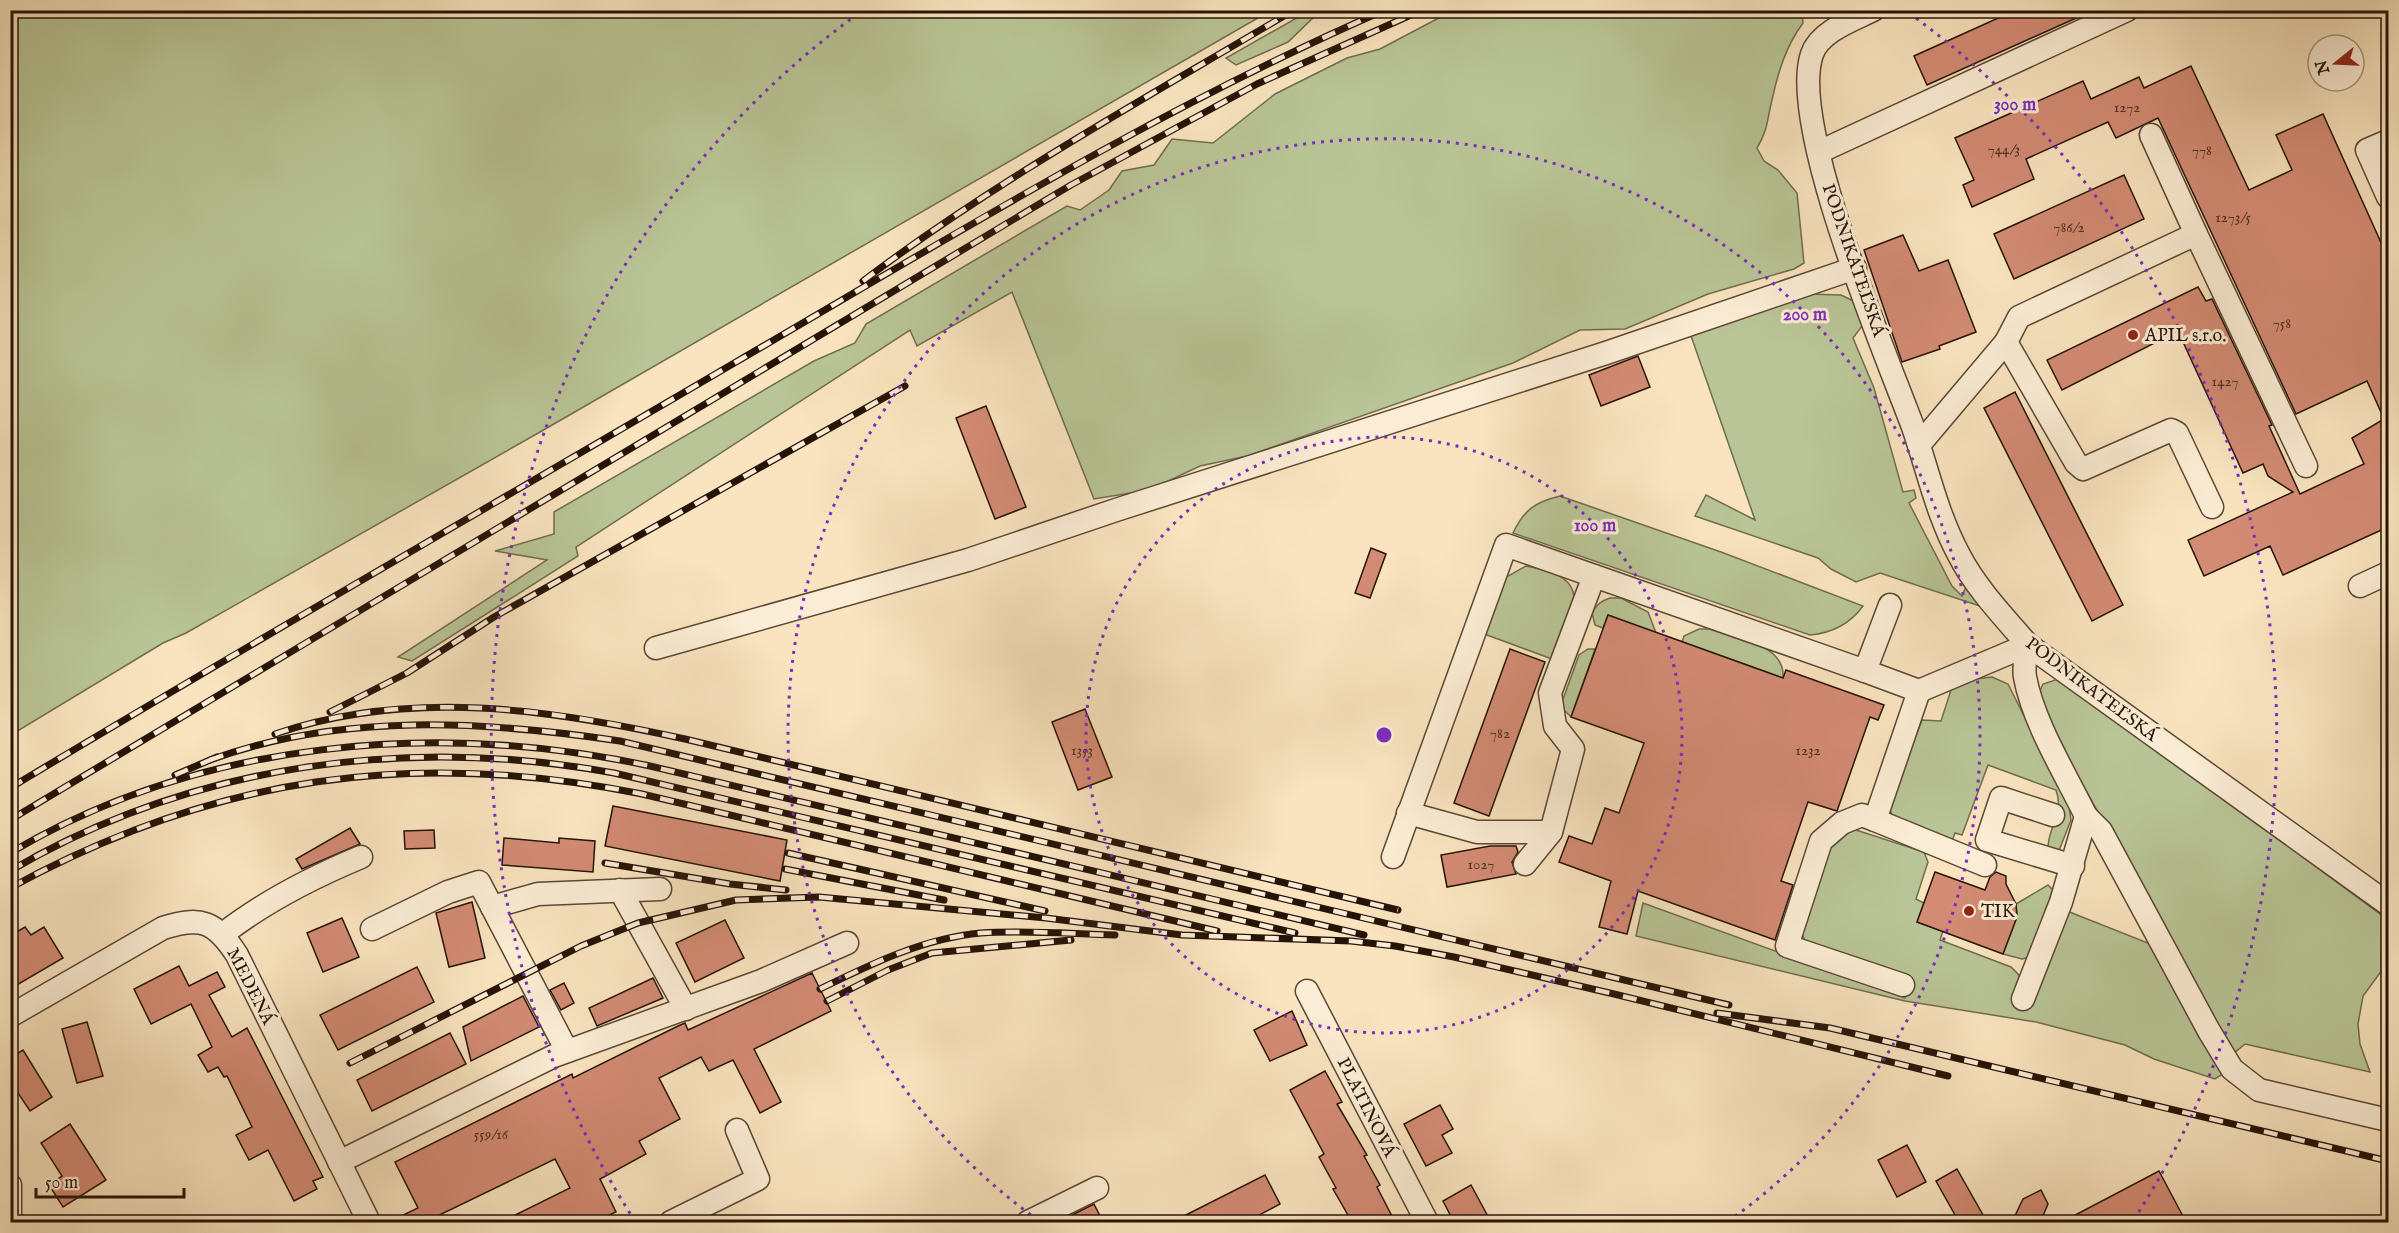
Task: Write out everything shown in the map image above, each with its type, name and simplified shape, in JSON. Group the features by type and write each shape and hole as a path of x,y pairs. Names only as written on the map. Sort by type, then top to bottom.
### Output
{"street":[{"name":"PODNIKATEĽSKÁ","path":"1873,10 1838,27 1812,52 1806,76 1829,194 1919,445 1937,508 1959,557 2004,618 2028,645 2388,904"},
{"path":"1819,152 2127,10"},
{"path":"2151,135 2306,466"},
{"path":"2388,141 2367,150 2388,197"},
{"path":"1919,445 2006,342 2019,317 2137,265 2196,234"},
{"path":"656,648 968,560 1116,510 1606,353 1855,268"},
{"path":"2006,342 2076,463 2083,469 2171,430 2177,433 2212,507"},
{"path":"1393,857 1506,545 1919,691 2028,645"},
{"path":"2360,586 2388,573"},
{"path":"1525,864 1551,832 1573,748 1555,726 1551,693 1594,576"},
{"path":"1865,671 1890,605"},
{"path":"2028,645 2024,665 2030,693 2041,722 2086,816 2101,831 2209,1031 2232,1069 2259,1090 2388,1120"},
{"path":"1875,820 1919,691"},
{"path":"2053,814 2001,798 1987,840 2073,866"},
{"path":"1408,813 1477,832 1551,832"},
{"path":"1903,985 1787,946 1821,841 1842,823 1862,815 1985,865"},
{"path":"2023,999 2073,866 2086,816"},
{"path":"223,934 241,919 325,872 361,857"},
{"path":"372,929 448,892 479,882 567,1051"},
{"path":"492,907 538,894 660,889"},
{"path":"620,890 686,1009"},
{"name":"MEDENÁ","path":"10,1016 163,928 186,921 206,924 223,934 237,954 369,1222"},
{"path":"339,1162 567,1051 761,981 847,943"},
{"name":"PLATINOVÁ","path":"1306,991 1427,1222"},
{"path":"670,1222 758,1179 738,1130"},
{"path":"10,1185 10,1221"},
{"path":"1028,1222 1096,1188"}],"green space":[{"path":"10,11 1270,11 540,432 186,633 163,643 11,735"},
{"path":"1309,11 1349,11 1315,16 1288,42 1236,65 1226,58"},
{"path":"1452,11 1802,11 1803,23 1783,60 1765,130 1757,148 1764,161 1778,170 1797,193 1804,263 1794,269 1708,294 1625,329 1580,330 1513,363 1247,456 1200,466 1149,490 1094,499 1012,292 917,346 910,330 576,547 578,556 412,661 398,657 547,560 495,551 554,534 554,512 814,361 855,343 866,324 1067,206 1080,210 1109,190 1122,171 1154,165 1172,139 1213,143 1275,94 1347,58 1380,49"},
{"path":"1807,294 1841,295 1858,303 1865,322 1853,338 1874,388 1903,492 1914,490 1916,498 1909,503 1952,586 1962,596 1968,582 1989,609 1880,573 1856,582 1831,569 1818,558 1695,516 1706,495 1755,520 1689,330"},
{"path":"1560,496 1721,552 1863,606 1852,618 1840,626 1810,635 1513,533 1521,518 1531,508"},
{"path":"1526,566 1558,575 1569,584 1573,591 1574,599 1552,659 1479,632 1501,580"},
{"path":"1610,598 1621,598 1648,612 1656,633 1608,615 1603,628 1595,625 1592,613 1600,603"},
{"path":"1699,629 1710,629 1757,644 1768,650 1782,667 1783,678 1682,642 1684,636"},
{"path":"1588,649 1595,649 1571,717 1563,709 1562,702 1579,655"},
{"path":"1992,677 2008,684 2069,805 2071,820 2058,853 2048,850 2048,842 2058,807 2056,790 1988,765 1962,835 1955,833 1951,844 1894,819 1890,810 1891,801 1922,720 1941,721 1951,690 1975,679"},
{"path":"2061,678 2388,920 2388,962 2363,996 2358,1024 2360,1044 2370,1072 2245,1044 2234,1053 2059,743 2039,693 2043,684"},
{"path":"1853,829 1924,852 1928,862 1916,899 1924,903 1917,922 1943,931 1940,940 2011,967 2018,974 2021,982 2062,909 2153,945 2226,1072 2215,1079 2154,1059 2125,1045 2036,1022 1905,1001 1636,936 1643,903 1905,998 1911,981 1807,945 1801,932 1830,844"},
{"path":"2048,885 2053,890 2030,957 2022,959 2003,954 2017,917 2016,904"}],"building":[{"path":"2016,10 2094,10 1927,85 1914,56"},
{"path":"2191,66 2249,190 2292,170 2276,135 2323,114 2388,258 2388,527 2283,575 2270,546 2204,576 2188,540 2293,492 2268,476 2263,464 2243,473 2178,331 2062,390 2047,360 2198,287 2206,301 2212,299 2272,425 2269,426 2300,494 2364,464 2352,438 2384,419 2367,381 2296,414 2158,118 2116,138 2108,122 2026,159 2034,179 1972,207 1963,185 1974,180 1955,138 2083,81 2091,99 2139,77 2144,88"},
{"path":"2124,175 2144,219 2014,279 1994,234"},
{"path":"1903,235 1919,271 1948,260 1976,332 1939,346 1940,349 1902,362 1864,250"},
{"path":"1638,356 1650,387 1601,406 1589,375"},
{"path":"2015,392 2123,605 2092,621 1984,408"},
{"path":"986,406 1026,507 995,519 956,418"},
{"path":"1371,548 1386,554 1370,598 1355,593"},
{"path":"1608,615 1783,678 1786,670 1884,705 1878,720 1870,717 1837,811 1808,802 1781,881 1793,885 1775,940 1638,891 1627,934 1599,927 1611,881 1559,862 1569,836 1592,844 1605,808 1619,813 1644,743 1571,717"},
{"path":"1510,649 1545,662 1489,816 1454,803"},
{"path":"1085,709 1112,777 1078,790 1052,722"},
{"path":"613,806 787,840 780,881 605,846"},
{"path":"350,828 360,844 302,869 296,859"},
{"path":"434,830 435,848 405,849 404,831"},
{"path":"504,838 559,843 559,838 595,841 593,872 502,865"},
{"path":"1490,846 1516,846 1518,852 1512,862 1516,874 1447,887 1441,855"},
{"name":"TIK","path":"1935,872 1985,890 1990,877 1996,872 2006,876 2006,884 2016,904 2017,917 2003,954 1917,922"},
{"path":"472,902 485,958 449,967 436,913"},
{"path":"342,918 359,957 323,972 307,933"},
{"path":"725,920 744,958 695,982 676,943"},
{"path":"25,927 31,935 44,927 63,958 10,989 10,936"},
{"path":"179,966 189,986 217,972 225,987 209,995 232,1037 247,1028 323,1177 313,1181 317,1189 294,1201 268,1150 249,1160 236,1135 252,1127 227,1076 224,1077 218,1067 208,1072 198,1055 212,1047 191,1004 151,1024 134,989"},
{"path":"417,967 434,1002 338,1050 320,1015"},
{"path":"812,973 831,1011 754,1049 781,1102 760,1113 733,1060 709,1071 701,1057 659,1078 680,1119 639,1141 646,1154 600,1179 616,1212 594,1222 501,1222 570,1188 555,1159 425,1222 389,1222 418,1208 395,1162 572,1074 573,1078 685,1023 688,1030"},
{"path":"653,978 663,998 597,1026 589,1008"},
{"path":"564,983 574,1003 561,1010 550,990"},
{"path":"523,996 539,1027 471,1061 463,1027"},
{"path":"1292,1011 1307,1045 1270,1061 1254,1030"},
{"path":"87,1022 103,1076 77,1083 62,1029"},
{"path":"450,1033 466,1064 372,1111 357,1080"},
{"path":"23,1050 52,1097 30,1111 10,1081 10,1058"},
{"path":"1325,1071 1342,1102 1337,1104 1367,1155 1364,1156 1380,1185 1377,1187 1395,1222 1352,1222 1333,1189 1336,1188 1319,1157 1324,1154 1290,1090"},
{"path":"1440,1105 1453,1129 1442,1135 1452,1153 1426,1166 1404,1124"},
{"path":"70,1124 106,1180 63,1207 49,1185 62,1176 41,1143"},
{"path":"1907,1145 1926,1182 1897,1197 1878,1160"},
{"path":"1957,1169 1987,1222 1959,1222 1936,1181"},
{"path":"2159,1171 2186,1222 2062,1222"},
{"path":"1265,1175 1280,1204 1246,1222 1172,1222"},
{"path":"1471,1185 1491,1222 1454,1222 1443,1201"},
{"path":"2041,1190 2048,1204 2042,1218 2037,1222 2012,1222 2023,1199"},
{"path":"1094,1204 1103,1222 1058,1222"}],"railway":[{"path":"863,281 1020,173 1294,10"},
{"path":"10,788 895,268 1056,176 1218,89 1385,10"},
{"path":"10,820 1071,185 1257,84 1422,10"},
{"path":"330,712 407,673 494,617 905,386"},
{"path":"275,734 326,720 377,711 428,707 480,708 583,719 685,739 1398,910"},
{"path":"210,760 260,745 310,734 414,725 517,729 620,741 1729,1005"},
{"path":"10,853 84,815 160,785 240,764 321,750 404,744 487,744 569,752 650,766 1364,935"},
{"path":"175,775 217,757"},
{"path":"10,871 80,835 152,805 227,783 303,768 380,759 458,757 536,762 614,773 1295,933"},
{"path":"10,888 87,850 163,820 240,797 317,782 396,774 476,774 558,780 642,794 1217,931"},
{"path":"788,853 1045,911"},
{"path":"605,863 730,884 786,890"},
{"path":"785,869 944,900"},
{"path":"350,1063 581,946 638,923 736,900 819,897 1046,918 1182,935 1351,941 1395,946 1454,957 1614,994 1948,1076"},
{"path":"820,989 918,946 960,936 1015,932 1115,935"},
{"path":"827,1001 888,970 932,953 1071,940"},
{"path":"1717,1013 1830,1028 2388,1161"}],"place":[{"name":"APIL s.r.o.","path":"2133,335"},
{"name":"TIK","path":"1969,911"}]}
